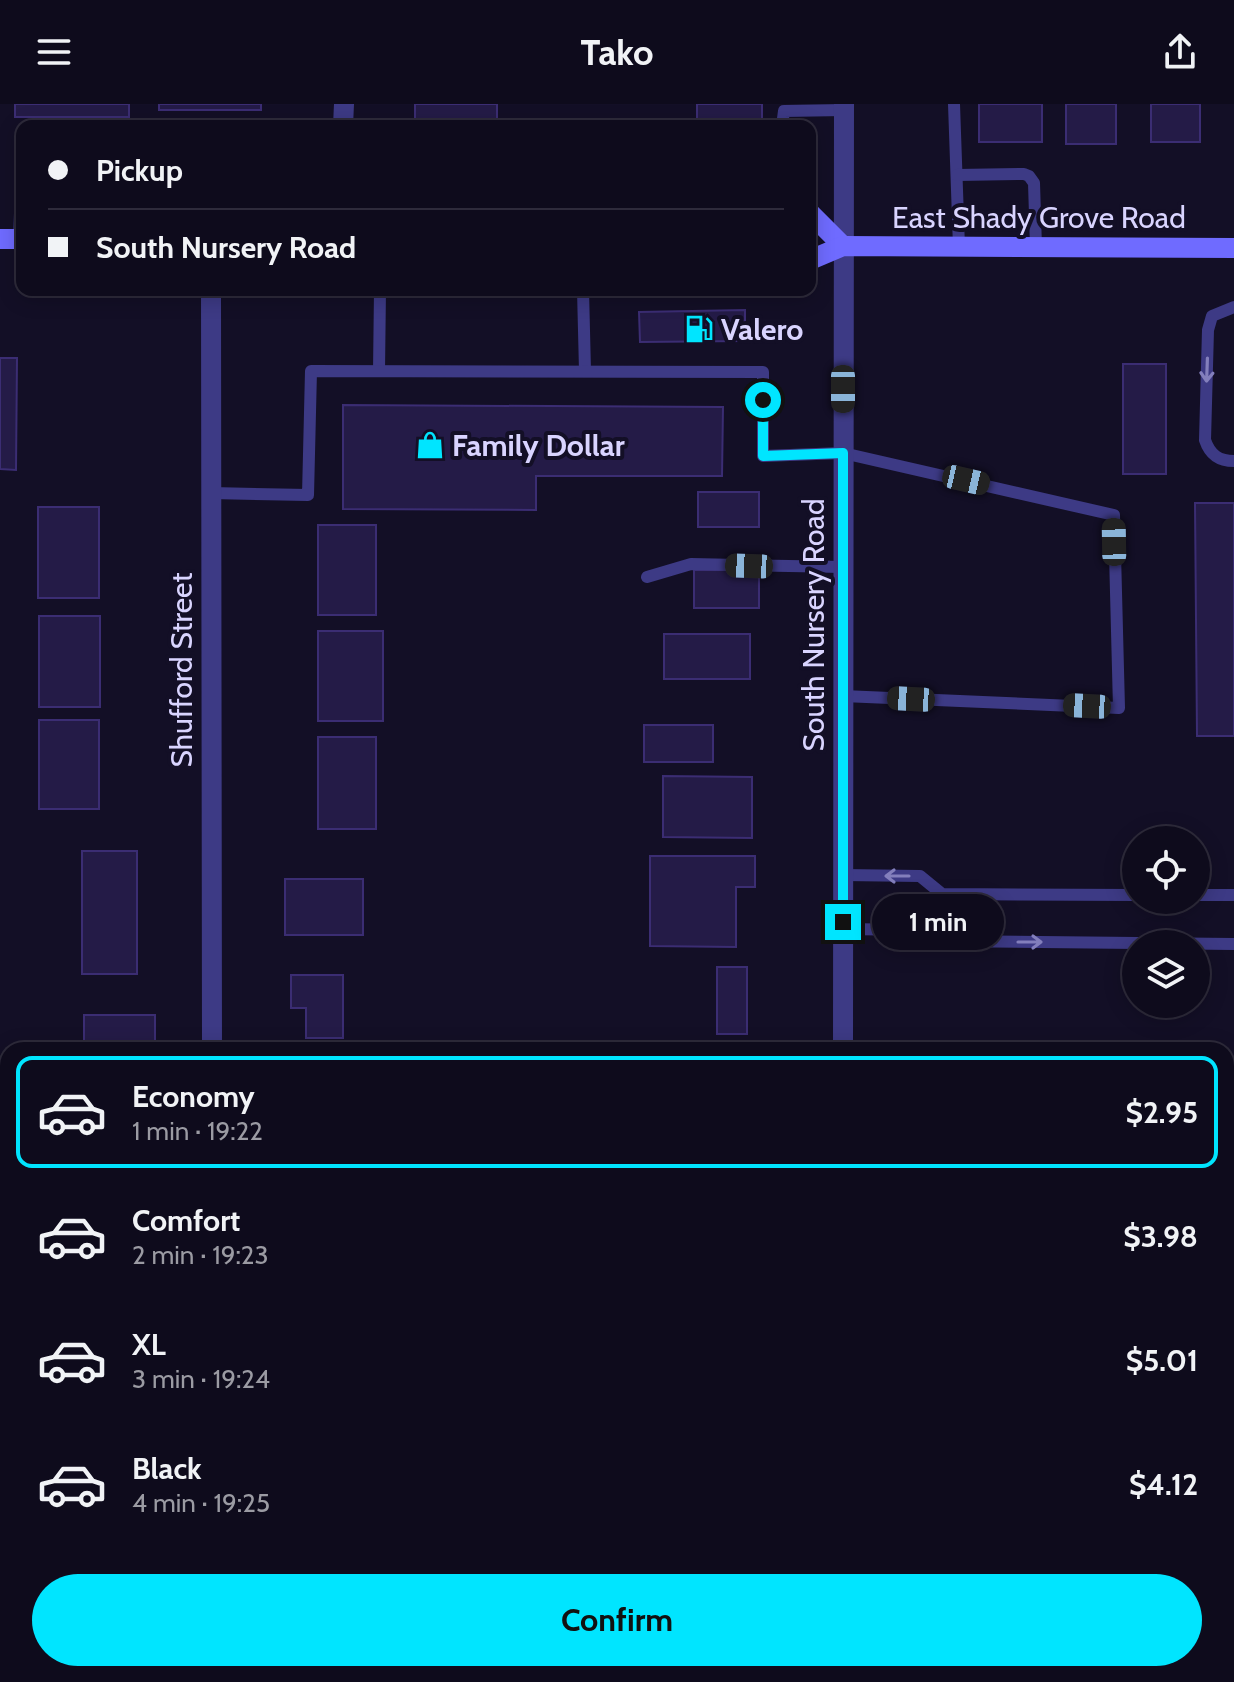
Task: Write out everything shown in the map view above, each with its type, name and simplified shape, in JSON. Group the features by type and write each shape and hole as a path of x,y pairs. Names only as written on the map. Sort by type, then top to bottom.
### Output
{"main road":[{"path":"816,219 843,246"},
{"name":"East Shady Grove Road","path":"816,257 843,246 1234,248"}],"street":[{"name":"South Nursery Road","path":"843,1042 844,107"},
{"name":"Shufford Street","path":"211,296 212,1042"}],"lane":[{"path":"954,104 959,247"},
{"path":"783,120 784,111 844,107"},
{"path":"957,175 1029,176 1034,183 1036,247"},
{"path":"379,371 380,296"},
{"path":"583,296 585,371"},
{"path":"1234,307 1212,316 1208,330 1205,440 1209,451 1222,461 1234,461"},
{"path":"211,493 308,495 311,371 763,372 763,456 843,453 1114,515 1119,708 843,696"},
{"path":"647,577 691,564 843,567"},
{"path":"843,875 920,876 942,894 1122,895"},
{"path":"1210,895 1234,895"},
{"path":"843,929 919,930 941,941 1234,944"}],"building":[{"path":"15,104 129,104 129,117 15,117"},
{"path":"159,104 261,104 261,110 159,110"},
{"path":"415,104 497,104 497,120 415,120"},
{"path":"697,104 762,104 762,120 697,120"},
{"path":"979,104 1042,104 1042,142 979,142"},
{"path":"1066,104 1116,104 1116,144 1066,144"},
{"path":"1151,104 1200,104 1200,142 1151,142"},
{"path":"745,310 745,341 640,342 639,312"},
{"path":"0,358 17,358 16,470 0,469"},
{"path":"1123,364 1166,364 1166,474 1123,474"},
{"path":"343,405 723,407 722,476 536,476 536,510 343,509"},
{"path":"698,492 759,492 759,527 698,527"},
{"path":"1195,503 1234,503 1234,736 1197,736"},
{"path":"38,507 99,507 99,598 38,598"},
{"path":"318,525 376,525 376,615 318,615"},
{"path":"694,570 759,570 759,608 694,608"},
{"path":"39,616 100,616 100,707 39,707"},
{"path":"318,631 383,631 383,721 318,721"},
{"path":"664,634 750,634 750,679 664,679"},
{"path":"39,720 99,720 99,809 39,809"},
{"path":"644,725 713,725 713,762 644,762"},
{"path":"318,737 376,737 376,829 318,829"},
{"path":"663,776 752,777 752,838 663,837"},
{"path":"82,851 137,851 137,974 82,974"},
{"path":"650,856 755,856 755,887 736,887 736,947 650,946"},
{"path":"285,879 363,879 363,935 285,935"},
{"path":"717,967 747,967 747,1034 717,1034"},
{"path":"291,975 343,975 343,1038 306,1038 306,1008 291,1008"},
{"path":"84,1015 155,1015 155,1042 84,1042"}],"place":[{"name":"Valero","path":"699,329"},
{"name":"Family Dollar","path":"430,445"}],"route":[{"path":"763,400 763,456 843,453 843,922"}]}
